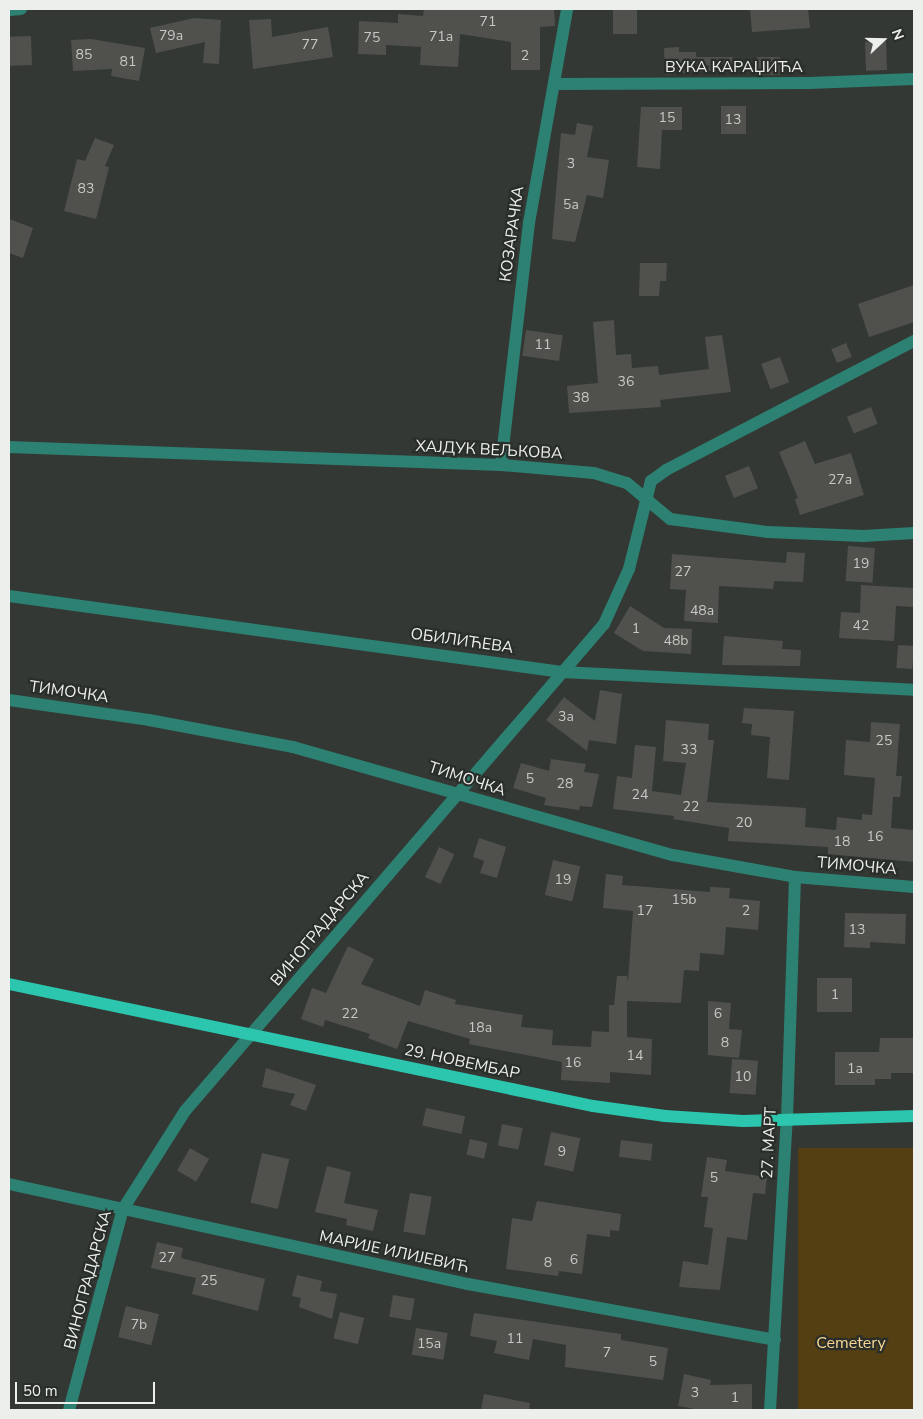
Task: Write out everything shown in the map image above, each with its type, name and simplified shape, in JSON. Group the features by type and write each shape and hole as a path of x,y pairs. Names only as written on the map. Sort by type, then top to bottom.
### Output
{"main road":[{"name":"29. НОВЕМБАР","path":"9,984 593,1106 690,1119 914,1116"}],"street":[{"path":"9,10 21,9"},
{"name":"КОЗАРАЧКА","path":"501,465 528,223 567,9"},
{"name":"ВУКА КАРАЏИЋА","path":"554,84 809,84 914,78"},
{"path":"644,497 651,482 666,470 914,341"},
{"name":"ХАЈДУК ВЕЉКОВА","path":"9,447 501,465 608,476 627,482 670,519 707,525 863,536 914,532"},
{"name":"ВИНОГРАДАРСКА","path":"69,1410 123,1209 185,1111 604,624 618,598 639,535 644,497"},
{"name":"ОБИЛИЋЕВА","path":"9,596 562,672 914,690"},
{"name":"ТИМОЧКА","path":"9,700 293,747 460,792 526,816 673,856 795,877 914,887"},
{"name":"27. МАРТ","path":"770,1410 787,1119 795,877"},
{"name":"МАРИЈЕ ИЛИЈЕВИЋ","path":"9,1184 468,1284 775,1340"}],"green space":[{"name":"Cemetery","path":"798,1148 914,1148 914,1410 798,1410"}],"building":[{"path":"424,9 554,9 555,26 540,27 540,70 511,70 511,42 460,34 458,67 420,65 421,47 386,45 386,55 358,54 359,21 398,23 398,14 423,16"},
{"path":"613,9 637,9 637,34 613,34"},
{"path":"750,9 808,9 810,28 752,32"},
{"path":"194,18 221,20 219,64 203,63 205,42 156,53 150,28"},
{"path":"271,19 272,37 328,27 333,57 253,69 249,20"},
{"path":"31,36 32,65 10,66 9,37"},
{"path":"91,39 145,48 139,81 111,76 112,69 73,71 71,40"},
{"path":"886,41 887,70 866,71 865,42"},
{"path":"679,47 679,52 696,52 696,57 733,57 733,69 665,75 664,48"},
{"path":"757,57 780,57 780,75 757,75"},
{"path":"721,106 746,106 746,134 721,134"},
{"path":"641,107 682,107 682,130 662,130 660,169 637,167"},
{"path":"577,123 593,126 587,157 609,160 603,198 587,195 575,242 552,239 561,133 575,135"},
{"path":"95,138 114,145 105,166 109,167 96,219 64,211 77,159 85,161"},
{"path":"9,219 33,228 23,258 9,253"},
{"path":"640,263 667,263 666,281 660,281 659,296 639,296"},
{"path":"914,285 914,322 869,337 858,304"},
{"path":"614,320 616,355 631,354 632,368 658,366 659,375 709,369 705,337 722,335 731,392 660,400 661,407 569,413 567,386 598,383 593,322"},
{"path":"526,330 563,335 559,361 522,356"},
{"path":"846,343 852,357 837,363 831,349"},
{"path":"780,357 789,382 770,389 761,364"},
{"path":"871,407 878,424 854,433 847,417"},
{"path":"805,441 815,464 851,453 864,495 800,515 795,499 798,498 779,452"},
{"path":"749,466 758,488 734,498 725,476"},
{"path":"848,546 875,548 872,583 846,581"},
{"path":"787,552 805,553 803,582 774,581 773,589 719,586 718,623 684,621 686,590 670,589 672,554 786,563"},
{"path":"861,585 914,588 914,607 896,606 894,641 839,638 841,612 860,613"},
{"path":"630,606 664,628 692,629 691,654 643,651 614,633"},
{"path":"724,636 783,641 782,649 801,650 800,666 722,665"},
{"path":"898,645 914,646 912,669 896,668"},
{"path":"600,690 622,694 616,744 589,740 587,751 546,720 564,697 595,721"},
{"path":"744,708 794,711 789,780 767,778 770,737 751,735 752,724 742,723"},
{"path":"666,720 709,724 708,740 714,740 707,802 806,808 805,827 836,830 837,817 862,820 862,814 872,815 875,778 844,775 846,740 870,742 871,722 900,724 896,776 902,776 900,797 893,797 891,828 914,830 914,862 828,854 828,847 728,841 729,828 673,819 674,816 613,809 617,776 632,778 635,745 656,747 652,791 681,795 686,763 663,761"},
{"path":"551,759 586,764 584,772 599,774 592,807 580,806 579,810 544,805 546,798 513,788 521,763 549,771"},
{"path":"479,838 506,847 497,878 480,873 484,861 473,857"},
{"path":"439,847 454,854 440,884 425,877"},
{"path":"553,860 580,866 572,901 545,895"},
{"path":"606,874 623,876 622,885 710,892 710,887 730,888 729,898 760,901 758,930 726,927 724,955 700,953 699,971 684,970 681,1003 627,1001 627,1037 652,1039 651,1075 610,1072 610,1083 561,1080 562,1062 469,1044 470,1039 408,1021 397,1049 368,1038 370,1034 325,1020 323,1027 301,1019 312,988 326,993 348,946 374,959 361,984 420,1006 425,990 456,1000 455,1004 523,1015 521,1027 553,1030 552,1045 591,1047 592,1031 609,1032 609,1005 614,1005 617,976 627,976 628,982 633,911 603,908"},
{"path":"845,913 906,914 905,944 870,942 870,948 844,947"},
{"path":"817,978 852,978 852,1012 817,1012"},
{"path":"708,1001 731,1003 729,1029 742,1030 739,1058 708,1055"},
{"path":"880,1038 914,1038 914,1073 891,1073 891,1079 875,1079 875,1085 835,1085 835,1052 879,1052"},
{"path":"732,1059 758,1061 756,1095 730,1093"},
{"path":"266,1068 316,1085 306,1111 290,1105 295,1094 262,1087"},
{"path":"426,1108 465,1116 461,1134 422,1126"},
{"path":"502,1124 523,1128 518,1150 498,1146"},
{"path":"551,1132 580,1138 573,1171 544,1165"},
{"path":"470,1139 488,1143 484,1159 466,1155"},
{"path":"621,1140 653,1144 651,1161 619,1157"},
{"path":"190,1148 209,1159 196,1182 177,1171"},
{"path":"262,1153 289,1159 278,1209 251,1203"},
{"path":"707,1157 727,1160 725,1171 767,1177 765,1194 753,1193 747,1240 727,1237 720,1290 679,1287 683,1261 708,1265 713,1228 704,1227 708,1197 701,1197"},
{"path":"327,1166 351,1172 344,1203 378,1210 373,1231 346,1225 347,1219 315,1212"},
{"path":"410,1193 432,1197 425,1235 403,1231"},
{"path":"537,1201 621,1214 619,1231 610,1230 610,1237 587,1234 582,1274 559,1271 558,1276 506,1269 512,1218 532,1221"},
{"path":"157,1242 183,1248 181,1258 265,1279 258,1311 192,1294 196,1278 151,1268"},
{"path":"297,1275 322,1281 320,1291 337,1294 332,1319 299,1307 301,1298 292,1296"},
{"path":"393,1295 415,1299 411,1320 389,1317"},
{"path":"126,1306 159,1314 151,1345 118,1337"},
{"path":"340,1312 364,1318 358,1344 333,1338"},
{"path":"474,1313 621,1334 621,1340 668,1348 663,1380 565,1367 566,1345 533,1339 529,1360 494,1353 497,1341 470,1336"},
{"path":"416,1328 448,1333 443,1360 412,1355"},
{"path":"684,1374 711,1380 710,1385 752,1384 752,1410 701,1410 678,1406"},
{"path":"484,1394 530,1403 529,1410 481,1410"}]}
